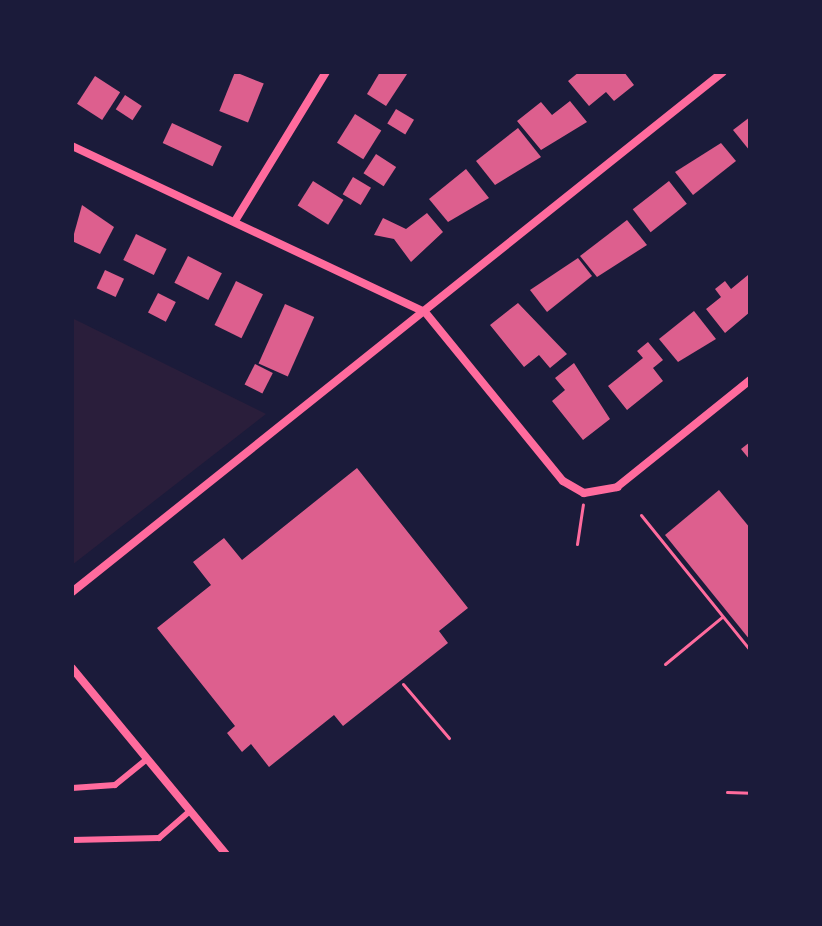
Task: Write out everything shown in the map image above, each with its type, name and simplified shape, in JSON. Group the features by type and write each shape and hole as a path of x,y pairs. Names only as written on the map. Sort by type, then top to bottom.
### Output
{"street":[{"path":"235,221 326,72"},
{"path":"72,592 723,72"},
{"path":"72,146 425,312 563,481 588,494 617,487 750,380"},
{"path":"72,668 226,854"}],"lane":[{"path":"72,788 115,785 147,759"},
{"path":"72,840 159,838 190,811"}],"path":[{"path":"577,544 588,494"},
{"path":"641,515 750,650"},
{"path":"665,664 722,617"},
{"path":"403,684 449,738"},
{"path":"727,792 750,793"}],"shaded area":[{"path":"72,318 266,414 72,565"}],"building":[{"path":"235,72 264,84 248,123 219,111"},
{"path":"380,72 407,74 386,106 367,94"},
{"path":"579,72 624,72 634,85 614,101 606,92 589,106 568,81"},
{"path":"95,76 120,92 102,120 77,104"},
{"path":"125,95 142,106 133,120 116,109"},
{"path":"570,101 587,122 541,150 517,121 541,102 552,115"},
{"path":"396,109 414,120 405,134 387,124"},
{"path":"355,114 381,130 363,159 337,143"},
{"path":"750,117 750,151 733,130"},
{"path":"172,123 222,146 213,166 163,143"},
{"path":"518,128 541,157 495,185 476,161"},
{"path":"721,143 736,161 693,195 675,172"},
{"path":"376,154 396,167 384,186 363,173"},
{"path":"466,169 489,198 448,222 429,199"},
{"path":"353,177 371,188 361,205 343,194"},
{"path":"313,181 344,200 328,225 298,206"},
{"path":"669,181 687,204 651,232 633,209"},
{"path":"82,205 114,227 100,254 72,241"},
{"path":"427,213 443,232 411,262 394,239 374,235 383,218 406,229"},
{"path":"627,220 647,245 597,277 580,256"},
{"path":"136,234 167,249 154,275 123,260"},
{"path":"188,256 222,273 208,300 174,283"},
{"path":"578,258 592,276 547,312 530,290"},
{"path":"105,270 124,279 116,297 97,288"},
{"path":"748,275 750,312 725,333 706,309 721,297 715,289 725,281 731,289"},
{"path":"236,281 263,294 241,338 215,325"},
{"path":"158,293 176,302 166,322 148,313"},
{"path":"518,303 567,354 550,368 539,355 524,367 490,325"},
{"path":"285,304 314,317 288,376 259,363"},
{"path":"694,311 716,339 678,362 659,339"},
{"path":"648,342 663,360 653,368 663,381 627,410 608,386 643,358 637,351"},
{"path":"574,363 610,419 583,440 552,401 565,390 555,378"},
{"path":"255,364 273,373 262,394 245,384"},
{"path":"750,442 750,460 741,449"},
{"path":"357,468 468,608 439,631 448,643 343,726 334,715 269,767 251,744 242,752 227,733 235,726 157,628 211,585 193,562 224,538 242,560"},
{"path":"719,490 750,528 750,640 665,535"}]}
